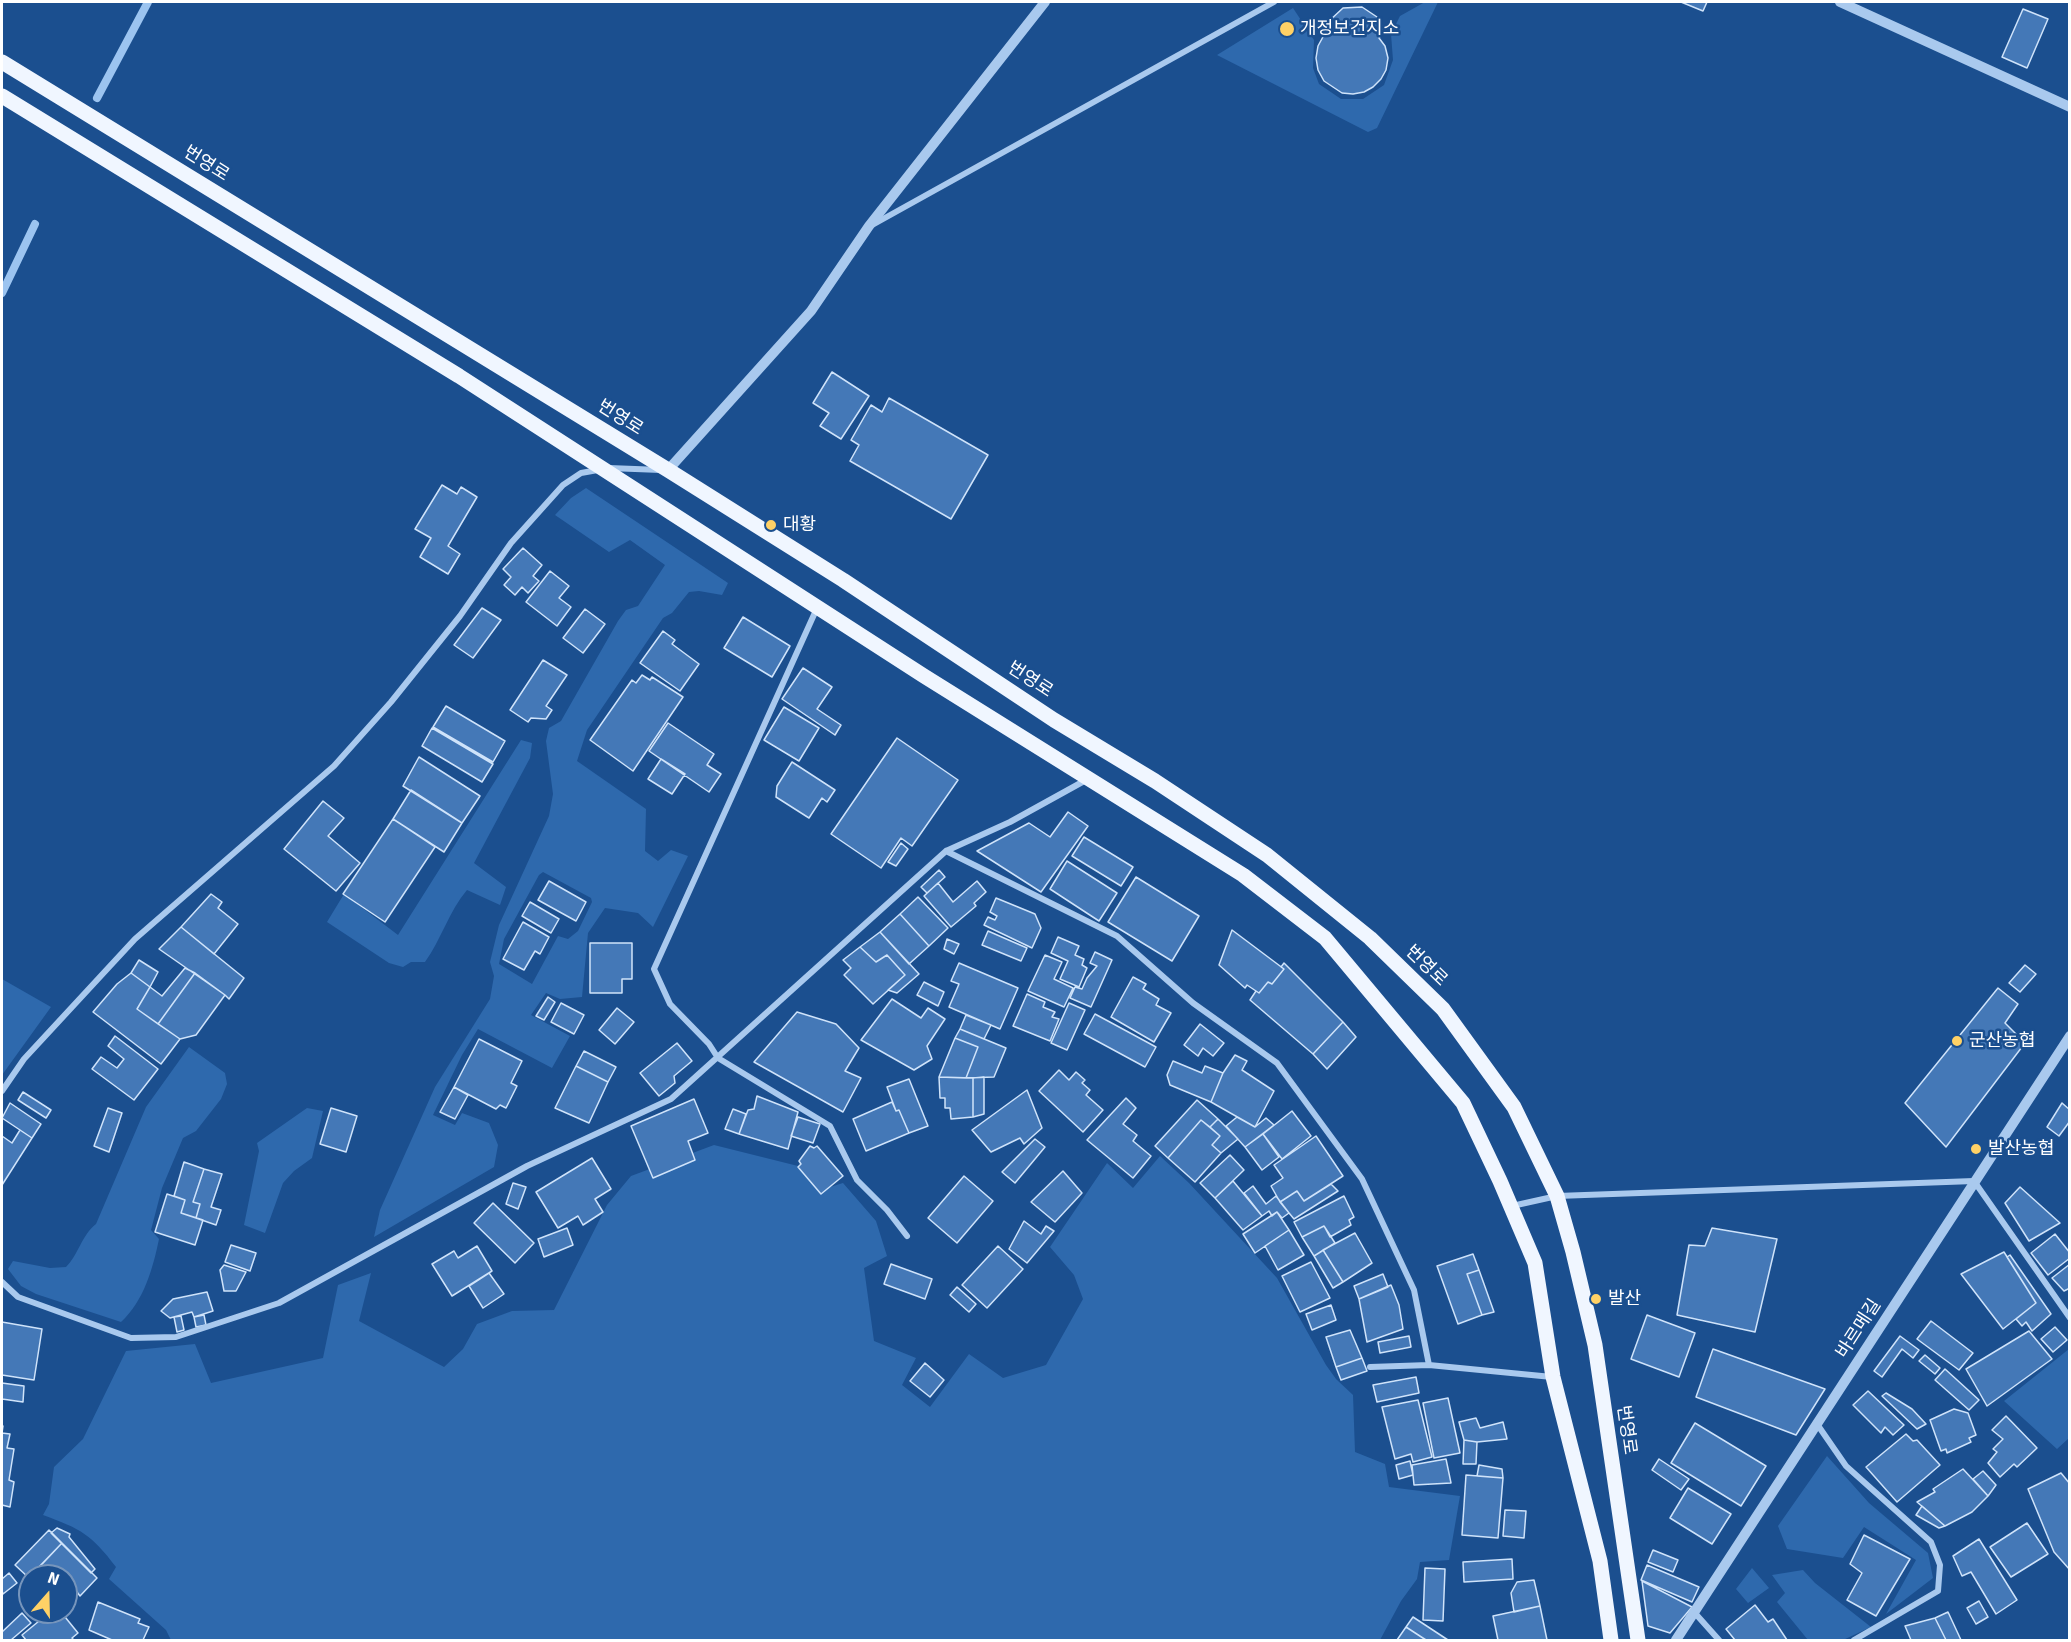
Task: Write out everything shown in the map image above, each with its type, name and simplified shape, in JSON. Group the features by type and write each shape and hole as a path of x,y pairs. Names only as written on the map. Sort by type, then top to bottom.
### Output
{"main road":[{"name":"번영로","path":"2,62 668,470 843,580 1054,720 1155,781 1257,849 1370,938 1443,1009 1514,1107 1557,1196 1574,1252 1595,1345 1638,1641"},
{"path":"2,96 449,370 818,608 1255,883 1324,939 1463,1103 1535,1263 1553,1377 1600,1561 1611,1641"}],"street":[{"path":"2,1090 24,1059 135,939 334,766 391,702 460,616 512,543 563,485 581,473 609,468 668,470 811,311 869,226 1045,2"},
{"path":"869,226 1274,2"},
{"path":"1840,2 2070,107"},
{"path":"818,608 654,969 669,1004 710,1044 718,1058 830,1126 857,1180 887,1210 907,1236"},
{"path":"2,1282 18,1297 131,1338 176,1337 279,1303 527,1166 671,1099 946,851 1010,822 1089,778"},
{"path":"946,851 1117,936 1193,1003 1277,1063 1362,1179 1414,1290 1429,1365"},
{"name":"바르메길","path":"1676,1641 2070,1036"},
{"path":"1511,1206 1557,1196 1974,1181 2070,1318"},
{"path":"1371,1367 1429,1365 1553,1377"},
{"path":"1817,1423 1846,1466 1931,1542 1940,1565 1938,1591 1854,1641"},
{"path":"1695,1612 1719,1641"}],"shaded area":[{"path":"1425,2 1438,2 1377,128 1368,132 1217,55 1293,8 1314,40 1313,68 1319,84 1341,99 1363,99 1384,85 1393,60 1391,34 1400,16"},
{"path":"586,488 728,583 722,595 699,591 689,592 672,613 663,618 587,730 577,761 646,809 645,851 658,861 671,850 688,856 653,927 638,913 605,908 588,933 582,997 560,999 546,993 531,1015 570,1036 552,1068 478,1029 462,1055 433,1115 455,1125 462,1113 489,1123 498,1145 494,1167 374,1237 380,1210 435,1087 490,999 494,976 490,962 499,925 549,816 553,794 546,741 549,728 561,721 618,621 626,610 638,606 665,565 630,540 609,552 555,515 571,498","holes":["543,872 591,898 592,902 578,931 568,939 558,936 532,984 499,964 504,939 539,875"]},
{"path":"521,740 532,743 530,758 474,863 506,887 500,905 467,890 425,962 411,962 403,967 389,963 327,922 344,894 398,935"},
{"path":"2,979 51,1007 2,1075"},
{"path":"189,1047 225,1073 227,1084 221,1099 196,1131 183,1138 162,1188 151,1230 159,1239 157,1250 142,1294 129,1314 121,1322 36,1294 21,1286 8,1269 13,1261 50,1268 66,1267 70,1262 96,1224 146,1107"},
{"path":"307,1108 323,1111 312,1158 294,1171 283,1183 265,1233 244,1225 259,1151 257,1143"},
{"path":"714,1145 810,1169 827,1188 843,1183 876,1221 887,1256 864,1268 874,1341 916,1358 902,1385 930,1407 969,1354 1003,1378 1046,1365 1083,1299 1074,1275 1050,1247 1107,1163 1133,1188 1160,1156 1189,1183 1277,1278 1326,1365 1336,1379 1353,1395 1355,1452 1385,1464 1389,1487 1460,1496 1449,1560 1420,1562 1417,1579 1401,1601 1380,1640 171,1640 166,1630 109,1579 116,1567 92,1540 67,1524 43,1515 49,1504 54,1467 83,1439 126,1351 195,1344 211,1383 323,1358 338,1285 371,1273 359,1321 444,1367 463,1349 477,1324 512,1311 554,1310 607,1205 631,1176"},
{"path":"2069,1349 2069,1438 2057,1449 2004,1401"},
{"path":"1827,1456 1869,1503 1928,1553 1933,1578 1886,1614 1916,1560 1864,1527 1843,1558 1787,1549 1778,1526"},
{"path":"1752,1568 1769,1588 1748,1603 1736,1589"},
{"path":"1803,1570 1815,1583 1871,1627 1843,1640 1808,1640 1777,1602 1785,1593 1772,1575"}],"building":[{"path":"1681,2 1707,2 1703,11"},
{"path":"1362,7 1377,17 1384,30 1379,38 1385,46 1388,58 1386,70 1373,87 1364,92 1342,93 1324,81 1318,70 1316,58 1318,46 1328,22 1343,8"},
{"path":"2023,9 2048,19 2027,68 2002,57"},
{"path":"832,372 869,396 841,439 820,426 829,413 813,403"},
{"path":"889,398 988,455 951,519 850,461 859,445 851,440 871,405 882,412"},
{"path":"442,485 457,494 461,487 477,497 448,546 460,554 448,574 420,557 431,538 415,529"},
{"path":"523,548 542,565 533,576 539,581 528,593 522,587 515,595 504,585 511,577 503,569"},
{"path":"550,571 569,586 559,598 571,607 557,626 526,602"},
{"path":"482,608 501,620 473,658 454,645"},
{"path":"585,609 605,624 583,653 563,638"},
{"path":"743,617 790,646 772,677 724,648"},
{"path":"663,631 675,640 672,644 699,664 680,691 640,663"},
{"path":"543,660 567,675 546,706 552,710 546,719 531,718 528,722 510,710"},
{"path":"803,668 832,687 817,709 841,725 835,735 782,699"},
{"path":"642,675 650,680 652,677 683,697 633,771 590,740 632,680 636,683"},
{"path":"446,706 505,741 493,762 433,727"},
{"path":"784,707 819,728 799,761 764,740"},
{"path":"668,723 714,754 707,765 721,774 709,792 649,751"},
{"path":"432,728 493,764 482,782 422,746"},
{"path":"897,738 958,780 912,846 901,838 881,868 831,834"},
{"path":"419,757 480,796 462,823 403,786"},
{"path":"661,759 685,774 672,794 648,779"},
{"path":"792,762 835,790 827,802 822,798 809,818 776,797 777,786"},
{"path":"411,790 462,823 444,852 393,819"},
{"path":"323,801 344,818 328,836 360,863 336,891 284,849"},
{"path":"1068,812 1088,826 1041,892 977,851 1029,823 1050,837"},
{"path":"393,819 435,847 385,922 343,894"},
{"path":"1084,837 1133,867 1121,886 1072,856"},
{"path":"901,843 908,849 896,866 888,862"},
{"path":"1067,861 1117,893 1099,921 1050,889"},
{"path":"939,870 945,877 927,893 921,887"},
{"path":"1136,877 1199,916 1172,961 1108,922"},
{"path":"549,881 586,902 576,921 538,900"},
{"path":"977,881 986,892 974,903 976,906 951,927 924,896 938,883 953,902"},
{"path":"211,894 222,902 218,908 238,924 214,954 181,927"},
{"path":"918,897 948,928 929,946 900,914"},
{"path":"996,898 1035,914 1041,928 1032,948 984,925 988,917 995,920 997,916 990,912"},
{"path":"530,902 559,919 551,933 522,916"},
{"path":"900,914 929,946 909,964 880,932"},
{"path":"523,922 549,937 540,954 535,951 524,970 503,959"},
{"path":"181,927 244,978 229,999 159,949"},
{"path":"1232,930 1284,969 1272,984 1268,982 1259,993 1247,985 1245,988 1219,965"},
{"path":"988,931 1027,948 1021,961 982,945"},
{"path":"880,932 919,974 897,993 888,990 905,975 887,955 876,962 860,947"},
{"path":"1058,937 1079,946 1075,955 1084,959 1082,965 1087,968 1079,987 1060,979 1068,961 1051,953"},
{"path":"947,939 959,944 954,954 944,949"},
{"path":"590,943 632,943 632,979 622,979 622,993 590,993"},
{"path":"860,947 876,962 887,955 905,975 873,1004 844,975 851,968 843,960"},
{"path":"1095,952 1112,960 1091,1007 1070,998 1075,987 1082,989 1087,978 1097,966 1090,963"},
{"path":"1045,955 1062,962 1054,979 1073,988 1064,1007 1028,991"},
{"path":"139,960 158,972 150,987 131,973"},
{"path":"959,963 1018,988 1000,1029 949,1007 959,984 951,981"},
{"path":"1284,963 1343,1022 1313,1054 1250,1000 1256,991 1259,993 1268,982 1272,984 1284,969 1281,967"},
{"path":"2025,965 2036,974 2020,992 2009,983"},
{"path":"185,968 195,973 158,1024 137,1009 150,987 162,996"},
{"path":"131,973 150,987 137,1009 180,1039 161,1064 93,1012 117,984"},
{"path":"195,973 225,995 196,1035 180,1039 158,1024"},
{"path":"1133,977 1146,984 1143,989 1159,999 1156,1005 1171,1013 1154,1042 1111,1017"},
{"path":"924,982 944,992 938,1006 917,995"},
{"path":"1998,988 2018,1004 2005,1023 2025,1043 1946,1147 1905,1103"},
{"path":"1027,994 1045,1002 1043,1007 1055,1012 1052,1017 1059,1019 1050,1041 1013,1026"},
{"path":"548,997 555,1002 544,1020 536,1016"},
{"path":"892,999 921,1018 928,1008 945,1019 927,1046 932,1059 914,1070 861,1040"},
{"path":"561,1003 584,1015 574,1034 551,1022"},
{"path":"1069,1003 1085,1010 1067,1050 1051,1043"},
{"path":"617,1008 634,1022 615,1044 599,1030"},
{"path":"797,1012 836,1024 859,1048 845,1071 861,1078 843,1112 754,1062"},
{"path":"1095,1014 1156,1047 1145,1067 1084,1034"},
{"path":"966,1015 991,1025 984,1039 960,1029"},
{"path":"1343,1022 1356,1037 1327,1069 1313,1054"},
{"path":"1200,1024 1224,1043 1213,1056 1203,1048 1198,1056 1184,1045"},
{"path":"960,1029 1006,1048 994,1077 966,1078 978,1047 955,1038"},
{"path":"115,1036 158,1069 134,1100 92,1069 101,1057 117,1068 124,1059 108,1046"},
{"path":"955,1038 978,1047 966,1078 939,1077"},
{"path":"479,1039 522,1061 511,1083 517,1086 506,1108 500,1105 496,1109 454,1087"},
{"path":"677,1043 692,1061 674,1076 675,1083 659,1096 640,1073"},
{"path":"584,1051 616,1067 608,1082 576,1066"},
{"path":"1235,1055 1247,1061 1242,1070 1274,1091 1255,1127 1211,1102 1223,1073"},
{"path":"1173,1061 1202,1073 1205,1066 1223,1073 1211,1102 1170,1085 1167,1075"},
{"path":"576,1066 608,1082 589,1123 555,1108"},
{"path":"1059,1070 1069,1080 1076,1072 1085,1080 1082,1083 1090,1090 1086,1095 1103,1110 1083,1132 1039,1091"},
{"path":"939,1077 973,1078 973,1117 951,1119 950,1108 945,1108 945,1098 940,1098"},
{"path":"984,1077 984,1114 973,1117 973,1078"},
{"path":"909,1079 928,1126 909,1133 899,1110 896,1111 887,1087"},
{"path":"454,1087 468,1095 455,1119 440,1112"},
{"path":"1027,1090 1042,1128 1024,1144 1020,1138 991,1152 972,1130"},
{"path":"23,1092 51,1110 46,1118 18,1100"},
{"path":"757,1096 798,1112 788,1149 739,1134 748,1110 754,1109"},
{"path":"1126,1098 1136,1108 1123,1124 1137,1135 1133,1141 1151,1156 1133,1178 1087,1140"},
{"path":"694,1099 708,1133 688,1141 695,1160 653,1178 631,1126"},
{"path":"1197,1100 1218,1119 1210,1127 1201,1120 1168,1158 1155,1146"},
{"path":"892,1102 896,1111 899,1110 909,1133 866,1151 853,1119"},
{"path":"10,1103 41,1124 32,1138 2,1118"},
{"path":"2062,1103 2070,1110 2070,1121 2059,1136 2047,1127"},
{"path":"108,1108 122,1113 109,1152 94,1146"},
{"path":"331,1108 357,1116 346,1152 320,1144"},
{"path":"733,1109 746,1114 739,1134 725,1129"},
{"path":"1292,1111 1311,1136 1282,1159 1263,1134"},
{"path":"798,1117 820,1124 813,1143 791,1136"},
{"path":"1237,1117 1255,1127 1266,1118 1274,1125 1245,1147 1226,1126"},
{"path":"1218,1119 1238,1139 1221,1153 1212,1145 1220,1136 1210,1127"},
{"path":"1201,1120 1220,1136 1212,1145 1221,1153 1195,1182 1168,1158"},
{"path":"20,1130 32,1138 2,1185 2,1136 12,1143"},
{"path":"1263,1134 1279,1157 1262,1170 1245,1147"},
{"path":"1316,1136 1343,1176 1304,1201 1297,1191 1280,1202 1271,1186 1283,1178 1274,1165"},
{"path":"1035,1139 1045,1147 1015,1183 1002,1172"},
{"path":"810,1146 814,1148 817,1146 843,1176 821,1194 798,1167 801,1164 799,1161"},
{"path":"1230,1155 1244,1170 1215,1198 1200,1183"},
{"path":"592,1158 611,1189 595,1199 603,1212 583,1225 578,1216 558,1228 536,1192"},
{"path":"184,1162 204,1169 193,1202 200,1204 196,1218 181,1213 185,1200 174,1196"},
{"path":"204,1169 222,1174 211,1207 221,1210 216,1225 196,1218 200,1204 193,1202"},
{"path":"1063,1171 1082,1193 1055,1222 1031,1202"},
{"path":"964,1176 993,1201 957,1243 928,1218"},
{"path":"1233,1181 1262,1216 1243,1230 1215,1198"},
{"path":"513,1183 526,1187 518,1209 506,1204"},
{"path":"1331,1184 1338,1191 1294,1219 1280,1202 1297,1191 1304,1201"},
{"path":"1253,1186 1266,1204 1276,1196 1289,1213 1282,1218 1277,1212 1272,1216 1269,1211 1262,1216 1244,1193"},
{"path":"2020,1187 2060,1223 2029,1241 2005,1203"},
{"path":"167,1194 185,1200 181,1213 203,1220 195,1245 155,1232"},
{"path":"1344,1196 1354,1217 1349,1220 1351,1225 1330,1237 1324,1226 1302,1237 1294,1222"},
{"path":"493,1203 534,1243 515,1263 474,1223"},
{"path":"1277,1212 1289,1230 1255,1253 1243,1234"},
{"path":"1024,1221 1041,1234 1046,1226 1054,1231 1027,1263 1009,1249"},
{"path":"1324,1226 1335,1243 1314,1256 1302,1237"},
{"path":"567,1228 573,1245 544,1257 538,1239"},
{"path":"1712,1228 1777,1239 1755,1332 1677,1315 1689,1245 1705,1246"},
{"path":"1289,1230 1304,1255 1278,1270 1265,1246"},
{"path":"1355,1233 1372,1263 1343,1282 1323,1250"},
{"path":"2055,1234 2070,1253 2070,1258 2048,1275 2031,1253"},
{"path":"231,1245 256,1253 250,1271 225,1262"},
{"path":"477,1246 492,1271 452,1296 432,1264 454,1251 458,1258"},
{"path":"998,1246 1023,1269 987,1308 962,1285"},
{"path":"1323,1250 1343,1282 1333,1288 1314,1256"},
{"path":"2004,1252 2036,1303 2003,1329 1961,1274"},
{"path":"1473,1254 1479,1270 1467,1274 1482,1315 1458,1324 1437,1266"},
{"path":"2010,1255 2051,1314 2032,1331 2026,1322 2022,1326 2016,1319 2036,1303 2007,1257"},
{"path":"1311,1262 1330,1298 1300,1312 1282,1276"},
{"path":"891,1264 932,1279 925,1299 884,1284"},
{"path":"2070,1264 2070,1288 2064,1291 2052,1278"},
{"path":"224,1265 246,1272 236,1291 224,1291 220,1270"},
{"path":"1479,1270 1494,1312 1482,1315 1467,1274"},
{"path":"489,1273 504,1294 483,1308 469,1286"},
{"path":"1383,1274 1388,1287 1359,1299 1354,1286"},
{"path":"1391,1285 1399,1305 1403,1329 1367,1342 1359,1299"},
{"path":"957,1287 976,1304 969,1312 950,1295"},
{"path":"207,1292 213,1311 194,1317 192,1312 170,1318 161,1311 173,1299"},
{"path":"1331,1305 1336,1320 1312,1330 1306,1314"},
{"path":"204,1315 206,1325 196,1327 194,1317"},
{"path":"1647,1315 1695,1333 1679,1377 1631,1359"},
{"path":"181,1316 184,1330 177,1332 174,1317"},
{"path":"1931,1321 1973,1353 1959,1370 1917,1339"},
{"path":"2,1322 42,1329 34,1380 2,1375"},
{"path":"2055,1327 2067,1340 2053,1352 2041,1339"},
{"path":"1350,1330 1362,1358 1336,1367 1326,1337"},
{"path":"2029,1331 2052,1359 1987,1406 1966,1369"},
{"path":"1409,1336 1411,1347 1380,1353 1378,1342"},
{"path":"1900,1336 1919,1350 1913,1358 1902,1349 1882,1377 1874,1371"},
{"path":"1713,1349 1825,1389 1796,1435 1696,1397"},
{"path":"1925,1355 1940,1368 1935,1374 1919,1361"},
{"path":"1362,1358 1367,1371 1341,1380 1336,1367"},
{"path":"925,1363 944,1380 930,1397 910,1381"},
{"path":"1945,1369 1979,1400 1969,1410 1935,1380"},
{"path":"1416,1377 1419,1393 1377,1402 1373,1385"},
{"path":"2,1383 24,1386 23,1402 2,1399"},
{"path":"1868,1391 1904,1425 1893,1435 1885,1427 1881,1433 1853,1405"},
{"path":"1886,1393 1912,1409 1926,1424 1917,1429 1882,1396"},
{"path":"1448,1398 1460,1453 1434,1458 1423,1403"},
{"path":"1418,1400 1432,1457 1413,1462 1411,1454 1395,1459 1382,1407"},
{"path":"1954,1409 1968,1413 1976,1435 1969,1438 1971,1442 1947,1453 1946,1449 1941,1451 1930,1420"},
{"path":"2006,1416 2037,1448 2017,1467 2014,1464 2000,1477 1988,1463 1997,1452 1993,1449 2003,1439 1992,1430"},
{"path":"1476,1418 1480,1428 1503,1422 1507,1439 1477,1442 1464,1440 1459,1422"},
{"path":"1695,1423 1766,1466 1741,1506 1671,1463"},
{"path":"2,1433 10,1434 7,1448 14,1449 9,1480 14,1482 10,1507 2,1505"},
{"path":"1906,1434 1913,1441 1917,1440 1940,1465 1897,1502 1866,1467"},
{"path":"1464,1440 1477,1442 1476,1464 1463,1464"},
{"path":"1446,1459 1451,1483 1414,1485 1412,1465"},
{"path":"1659,1459 1689,1479 1681,1490 1652,1470"},
{"path":"1410,1461 1413,1475 1399,1479 1396,1465"},
{"path":"1479,1465 1502,1469 1503,1478 1477,1476"},
{"path":"1963,1469 1988,1496 1972,1512 1945,1526 1917,1502 1935,1492 1933,1489"},
{"path":"1983,1471 1996,1485 1988,1496 1973,1479"},
{"path":"2061,1473 2070,1484 2070,1570 2054,1552 2028,1489"},
{"path":"1466,1475 1503,1478 1498,1538 1462,1535"},
{"path":"1688,1488 1731,1514 1712,1544 1670,1518"},
{"path":"1922,1506 1945,1526 1939,1528 1916,1515"},
{"path":"1505,1510 1526,1511 1524,1538 1503,1536"},
{"path":"2027,1523 2048,1554 2011,1577 1990,1547"},
{"path":"57,1528 70,1534 69,1537 95,1569 91,1573 51,1533"},
{"path":"49,1530 62,1543 42,1564 18,1564 18,1568 15,1565"},
{"path":"1864,1535 1910,1559 1876,1616 1847,1600 1862,1573 1850,1564"},
{"path":"1979,1539 2017,1600 1996,1614 1971,1572 1962,1576 1953,1556"},
{"path":"62,1543 97,1578 80,1596 78,1593 78,1564 42,1564"},
{"path":"1653,1550 1678,1560 1673,1572 1648,1562"},
{"path":"1512,1559 1513,1579 1464,1582 1463,1562"},
{"path":"1647,1565 1699,1587 1692,1602 1641,1580"},
{"path":"1425,1568 1445,1569 1443,1621 1423,1620"},
{"path":"9,1573 17,1583 3,1594 2,1579"},
{"path":"1534,1580 1540,1606 1514,1612 1511,1593 1517,1582"},
{"path":"1642,1581 1692,1607 1670,1633 1648,1626"},
{"path":"1979,1601 1988,1617 1976,1624 1967,1608"},
{"path":"98,1602 140,1619 138,1623 149,1627 143,1640 112,1640 89,1630"},
{"path":"1755,1605 1768,1622 1773,1619 1787,1640 1735,1640 1726,1629"},
{"path":"1540,1606 1547,1640 1498,1640 1493,1616"},
{"path":"1948,1612 1961,1640 1946,1640 1935,1618"},
{"path":"18,1617 18,1624 30,1624 11,1640 2,1640 2,1632"},
{"path":"1413,1617 1448,1640 1426,1640 1406,1627"},
{"path":"1935,1618 1946,1640 1911,1640 1905,1626"},
{"path":"35,1624 71,1624 78,1633 72,1638 74,1640 26,1640 22,1635"},
{"path":"1406,1627 1426,1640 1397,1640"}],"waterway":[{"path":"97,98 148,2"},
{"path":"2,293 35,224"}],"place":[{"name":"개정보건지소","path":"1287,29"},
{"name":"대황","path":"771,525"},
{"name":"군산농협","path":"1957,1041"},
{"name":"발산농협","path":"1976,1149"},
{"name":"발산","path":"1596,1299"}]}
